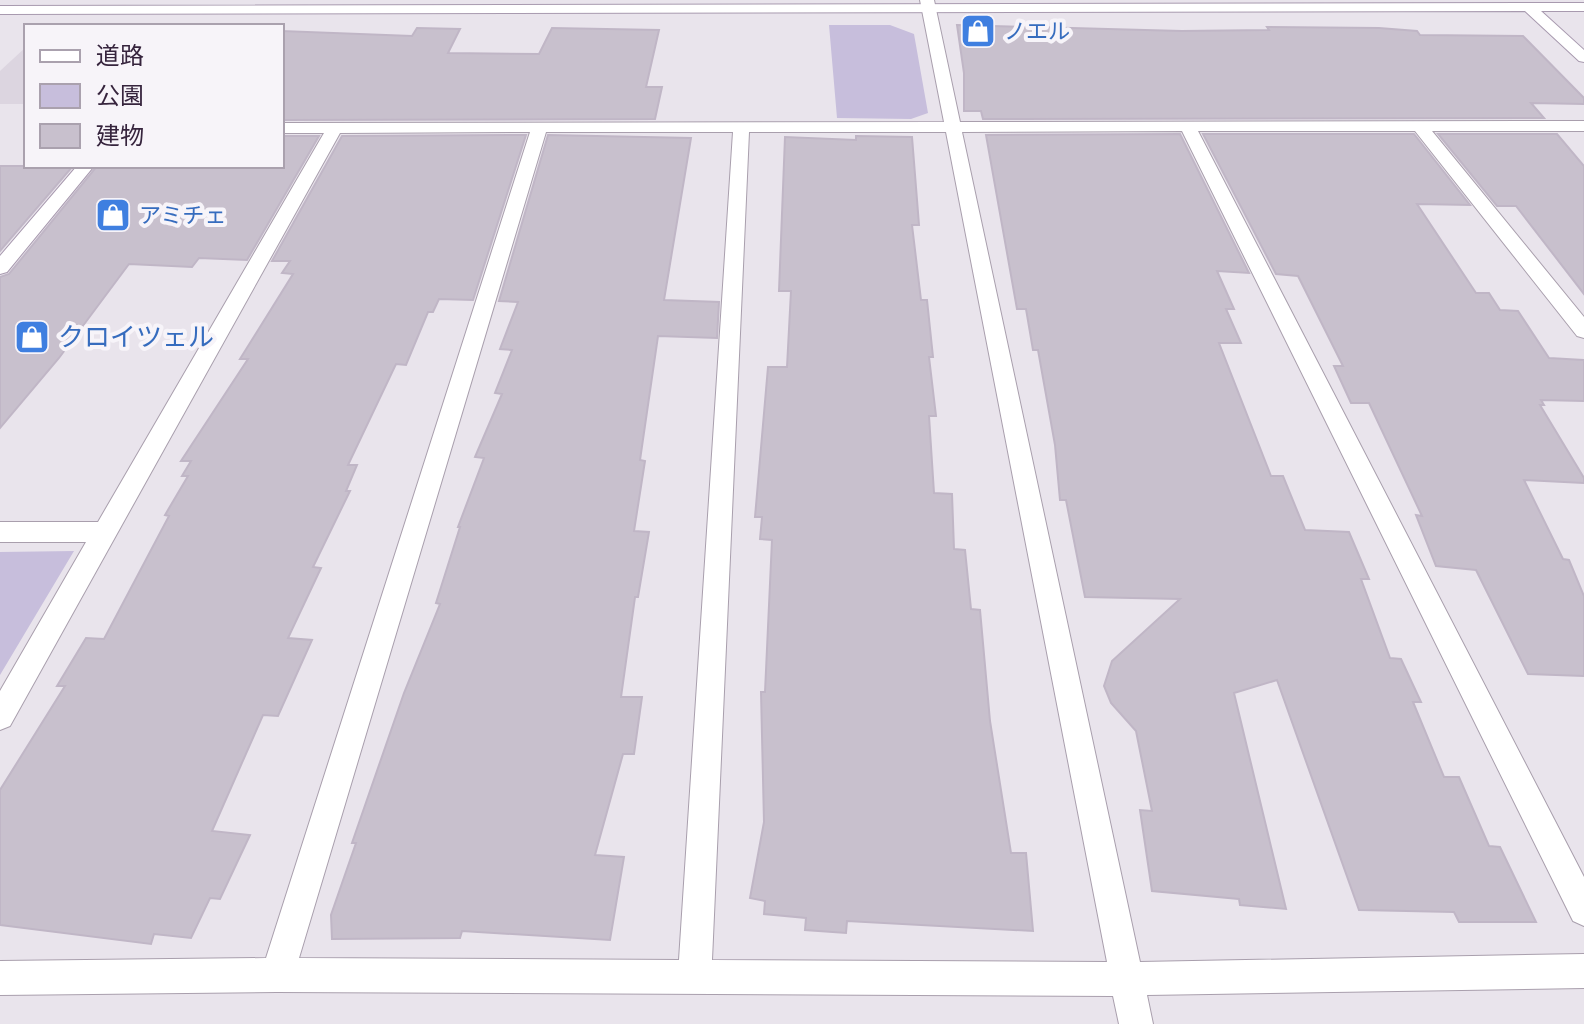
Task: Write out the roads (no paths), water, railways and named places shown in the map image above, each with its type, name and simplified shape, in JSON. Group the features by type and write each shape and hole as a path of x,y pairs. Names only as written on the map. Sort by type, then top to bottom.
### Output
{"street":[{"path":"928,4 1136,1024"},
{"path":"1524,4 1584,58"},
{"path":"0,10 222,5 1524,4 1584,7"},
{"path":"207,24 222,5"},
{"path":"695,977 741,126"},
{"path":"1187,126 1584,910"},
{"path":"1419,126 1584,331"},
{"path":"284,128 1584,126"},
{"path":"277,975 540,127"},
{"path":"0,717 335,128"},
{"path":"0,268 84,168"},
{"path":"0,532 103,532"},
{"path":"0,978 277,975 1126,979 1584,971"}],"place":[{"name":"ノエル","path":"978,31"},
{"name":"アミチェ","path":"113,215"},
{"name":"クロイツェル","path":"32,337"}]}
